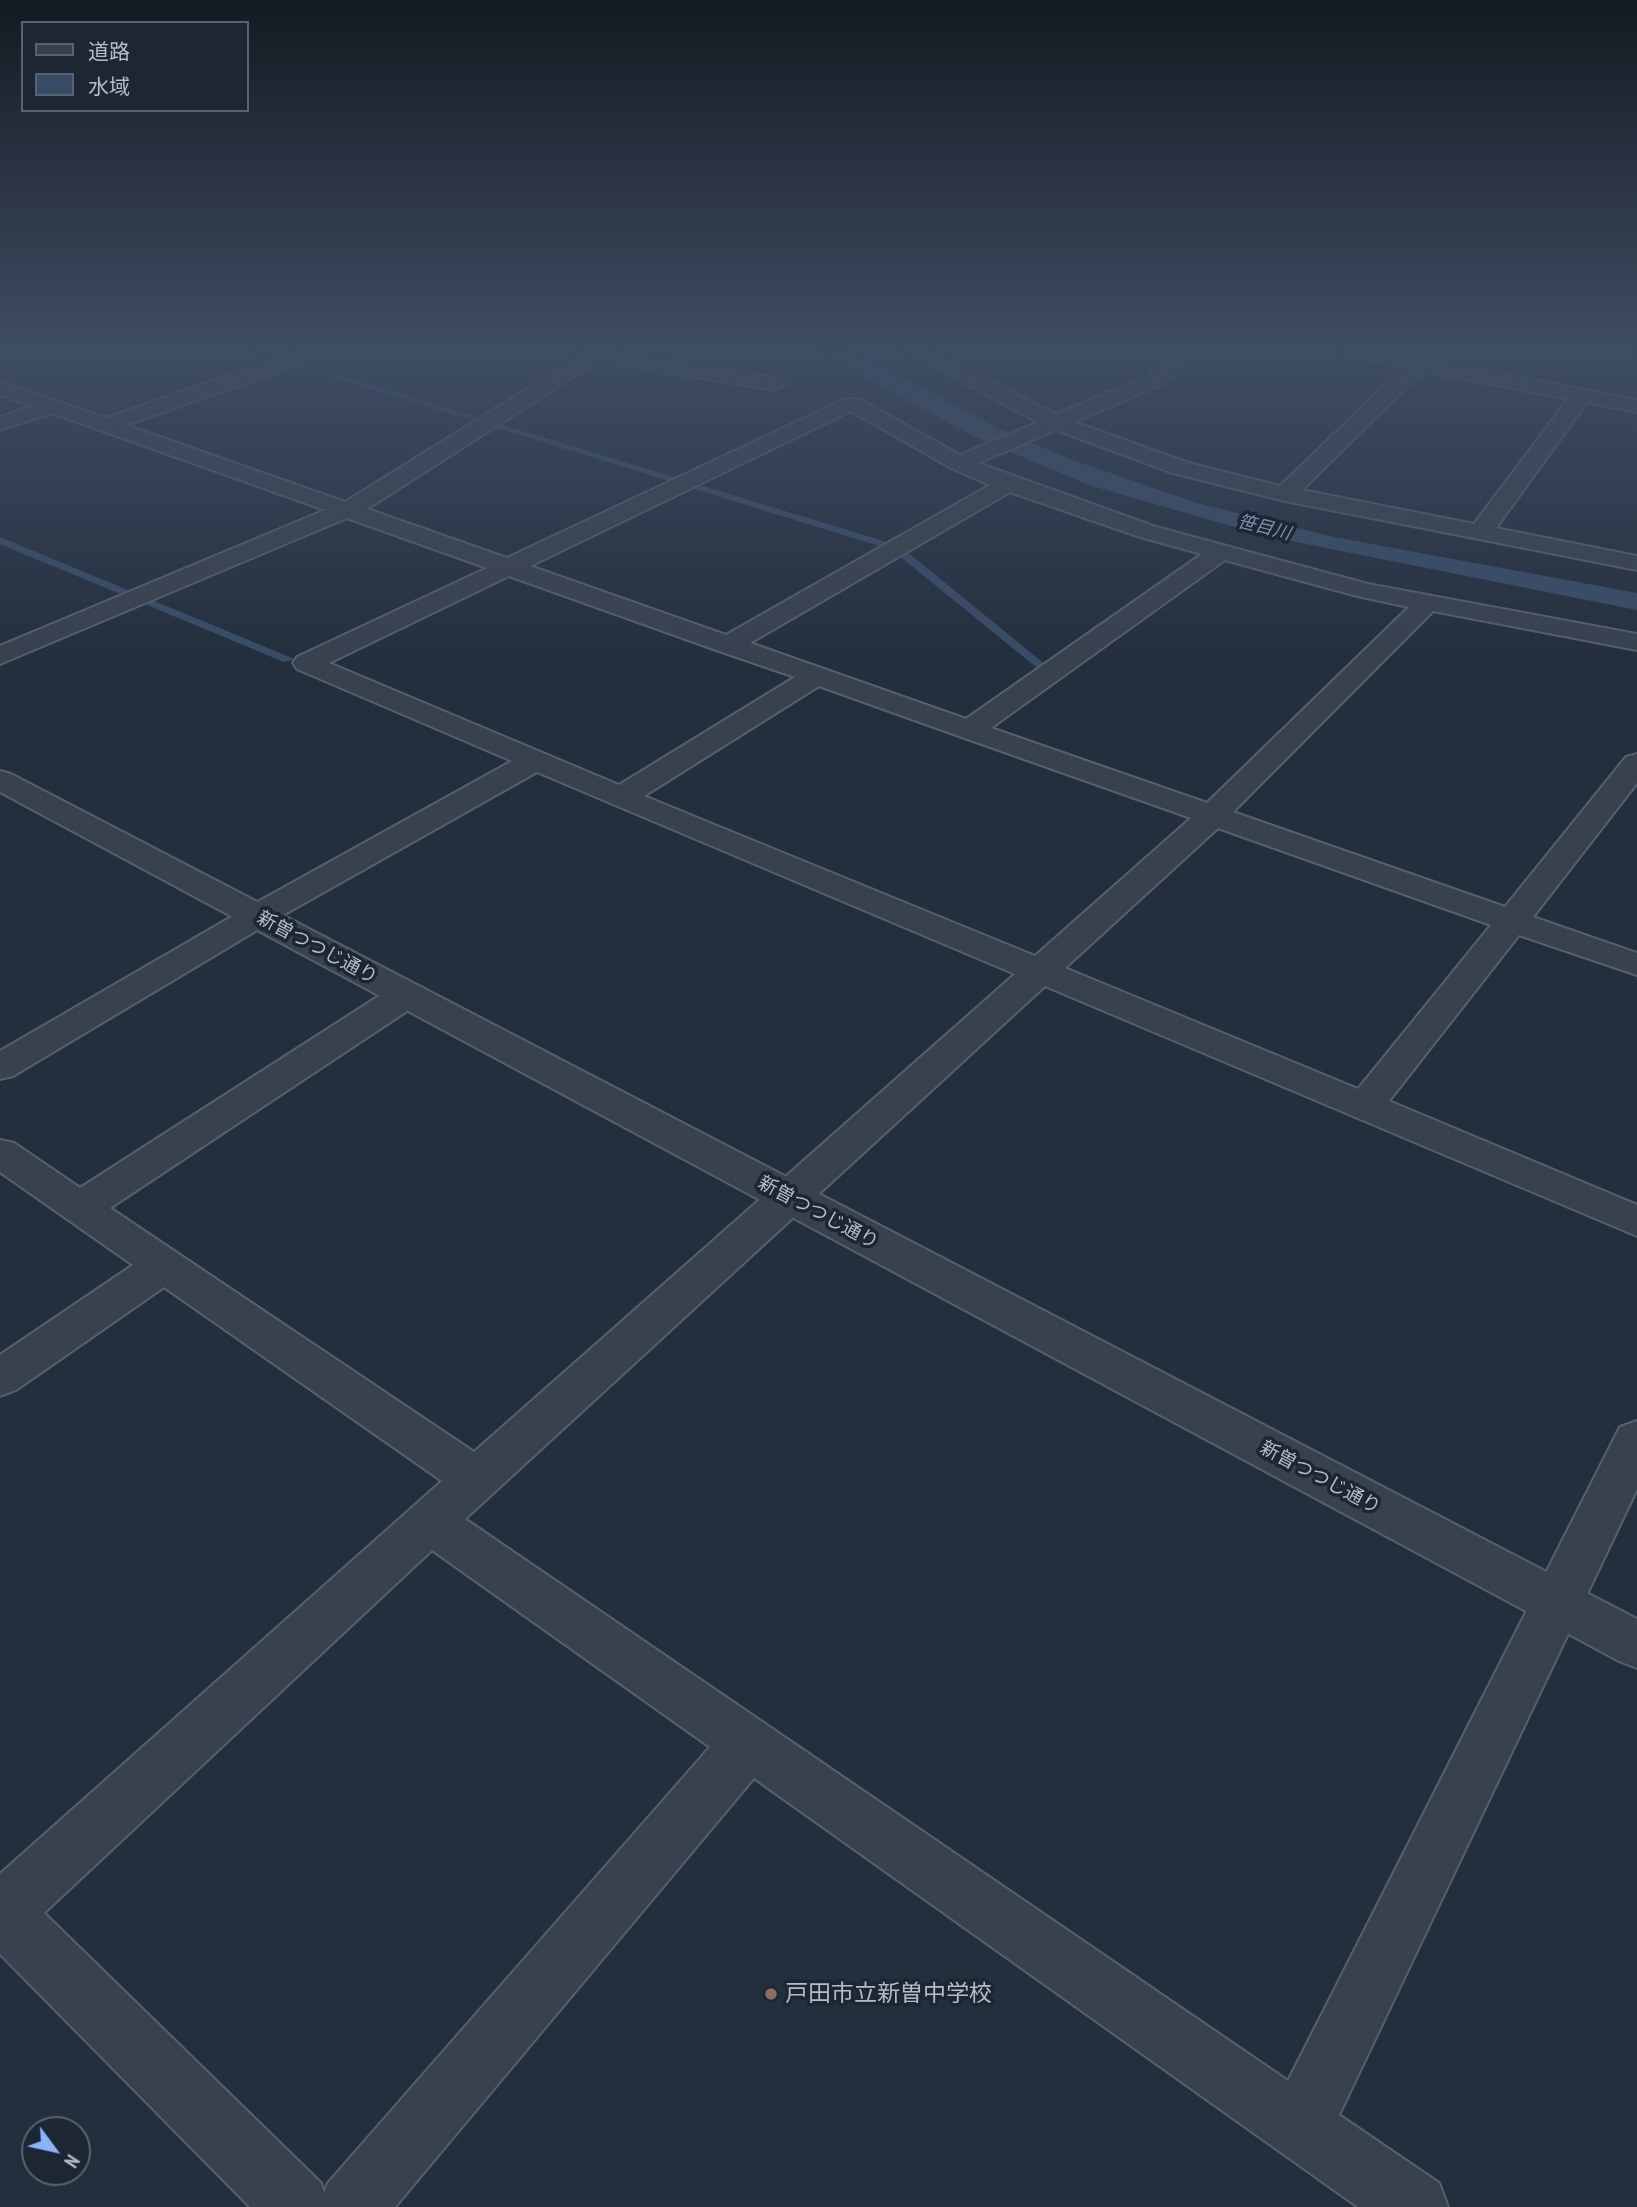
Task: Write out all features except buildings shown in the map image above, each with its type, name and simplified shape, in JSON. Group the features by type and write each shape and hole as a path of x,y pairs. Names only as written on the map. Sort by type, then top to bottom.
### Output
{"street":[{"path":"191,454 1211,817 1637,965"},
{"path":"0,656 367,501 440,454"},
{"path":"745,454 307,663 1039,973 1637,1221"},
{"path":"950,454 1008,484 1219,553 1366,590 1637,642"},
{"path":"964,461 981,454"},
{"path":"1140,454 1181,468 1285,494 1637,563"},
{"path":"1285,494 1326,454"},
{"path":"1480,533 1538,454"},
{"path":"729,645 1008,484"},
{"path":"969,730 1219,553"},
{"path":"297,2207 0,1913 476,1479 1211,817 1428,602"},
{"path":"621,797 816,676"},
{"path":"0,1067 257,916 536,760"},
{"path":"1365,1106 1637,762"},
{"name":"新曽つつじ通り","path":"0,780 1637,1645"},
{"path":"82,1206 406,995"},
{"path":"0,1153 82,1206 476,1479"},
{"path":"0,1378 164,1265"},
{"path":"1300,2126 1555,1602 1637,1440"},
{"path":"430,1521 1415,2207"},
{"path":"352,2207 749,1743"}],"water":[{"name":"笹目川","path":"1015,454 1058,454 1197,503 1334,537 1637,593 1637,610 1266,536 1089,485"}],"waterway":[{"path":"589,454 896,548 1040,665"},
{"path":"0,540 288,660"}],"place":[{"name":"戸田市立新曽中学校","path":"771,1994"}]}
